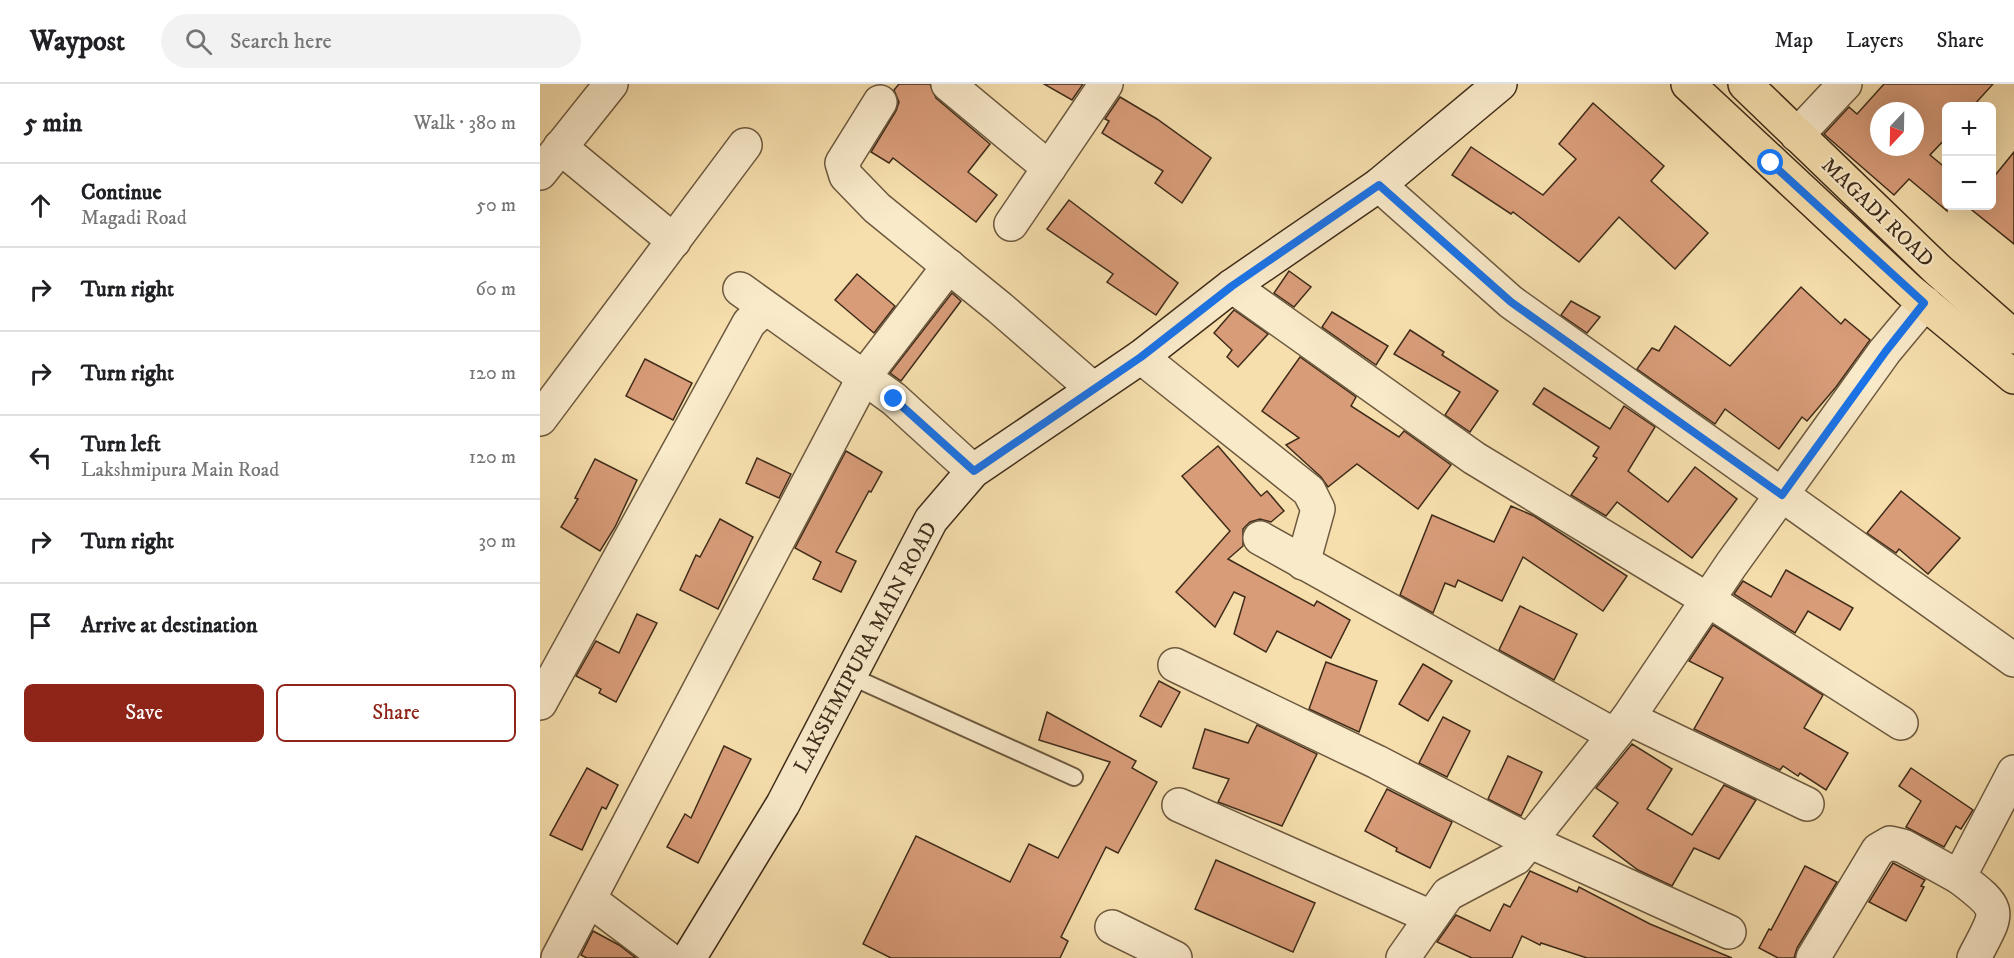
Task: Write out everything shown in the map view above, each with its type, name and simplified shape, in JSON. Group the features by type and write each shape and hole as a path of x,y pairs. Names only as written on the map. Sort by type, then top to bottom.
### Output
{"main road":[{"name":"MAGADI ROAD","path":"1688,84 1924,303 2014,377"},
{"name":"MAGADI ROAD","path":"1745,84 1938,270 2014,337"}],"street":[{"path":"540,173 611,84"},
{"path":"948,84 1049,168"},
{"path":"1011,224 1106,84"},
{"name":"LAKSHMIPURA MAIN ROAD","path":"689,958 783,804 848,675 931,520 974,471 1141,357 1232,286 1379,185 1500,84"},
{"path":"1797,135 1845,84"},
{"path":"880,102 842,163 846,176 877,208 1093,389"},
{"path":"540,419 745,145"},
{"path":"560,147 674,241"},
{"path":"1379,185 1511,302 2014,660"},
{"path":"558,958 864,377 949,266"},
{"path":"1232,286 1474,458 1708,600 1901,723"},
{"path":"540,703 749,323 752,298 894,399 974,471"},
{"path":"1403,958 1448,894 1516,858 1621,727 1782,495 1886,351 1924,303"},
{"path":"1141,357 1310,491 1318,509 1303,563"},
{"path":"1260,538 1303,563 1621,727 1807,804"},
{"path":"1175,665 1377,762 1529,841 1729,932"},
{"path":"1959,877 2014,771"},
{"path":"1179,805 1431,917"},
{"path":"1813,958 1878,850 1890,843 1902,846 1959,877 1987,898 1995,912 1993,922 1974,958"},
{"path":"590,900 667,958"},
{"path":"1112,927 1175,958"}],"lane":[{"path":"848,675 1074,777"}],"building":[{"path":"899,84 930,84 936,98 990,144 968,172 997,195 976,222 893,158 889,163 871,152 896,111 899,102 894,90"},
{"path":"1044,84 1083,84 1072,100"},
{"path":"1884,84 1993,84 1977,102 1942,102 1942,142 1930,155 1942,165 1942,207 1909,179 1894,195 1824,134 1849,107 1857,114"},
{"path":"1120,97 1157,119 1211,158 1182,203 1155,183 1163,171 1102,133 1109,121 1105,119"},
{"path":"1593,103 1664,166 1651,181 1708,233 1675,269 1619,217 1579,262 1513,212 1511,214 1452,175 1471,147 1543,195 1576,159 1559,144"},
{"path":"2014,152 2014,244 1972,210 1996,210 1996,174"},
{"path":"1069,200 1178,283 1156,315 1107,282 1113,274 1047,229"},
{"path":"1289,271 1311,287 1294,307 1274,293"},
{"path":"857,274 895,306 874,333 835,300"},
{"path":"1801,287 1841,324 1845,319 1870,340 1836,387 1807,421 1802,417 1779,449 1725,409 1715,424 1637,369 1652,348 1659,351 1675,326 1730,366"},
{"path":"952,293 961,301 901,381 890,373"},
{"path":"1571,301 1600,317 1587,333 1561,315"},
{"path":"1234,310 1268,334 1238,367 1227,357 1232,350 1214,333"},
{"path":"1332,312 1388,346 1376,365 1322,327"},
{"path":"1410,330 1444,352 1442,355 1498,391 1470,432 1445,415 1460,392 1394,354"},
{"path":"1300,357 1356,397 1351,406 1399,437 1404,431 1451,465 1418,509 1357,464 1328,487 1321,477 1286,445 1299,438 1262,411"},
{"path":"645,359 692,383 673,420 626,396"},
{"path":"1544,388 1610,429 1624,406 1655,427 1628,471 1668,502 1695,467 1737,499 1692,558 1617,502 1606,516 1571,495 1597,458 1593,456 1599,447 1533,404"},
{"path":"1218,446 1261,496 1267,491 1284,511 1271,522 1260,519 1250,522 1243,529 1243,546 1228,559 1314,606 1317,601 1350,620 1331,658 1277,631 1266,652 1234,634 1245,597 1234,592 1215,627 1176,592 1230,531 1182,476"},
{"path":"846,451 882,472 836,552 856,561 841,592 813,579 821,562 795,548"},
{"path":"757,458 791,474 779,498 746,483"},
{"path":"595,459 637,480 615,527 600,551 561,527 578,499 575,498"},
{"path":"1901,491 1960,538 1928,574 1899,549 1896,553 1867,533"},
{"path":"1511,506 1534,516 1627,576 1603,611 1523,557 1502,601 1458,580 1455,587 1445,583 1433,613 1400,595 1432,515 1494,542"},
{"path":"720,519 753,537 718,609 680,590 696,555 700,557"},
{"path":"1786,570 1853,608 1840,630 1808,611 1795,633 1734,594 1743,581 1771,597"},
{"path":"1520,606 1577,634 1554,680 1499,650"},
{"path":"637,614 657,623 616,702 599,693 601,689 576,676 596,641 619,653"},
{"path":"1713,625 1823,695 1804,728 1848,753 1826,790 1800,773 1798,776 1783,766 1780,770 1694,729 1723,678 1689,661"},
{"path":"1326,662 1377,681 1359,732 1309,709"},
{"path":"1423,664 1452,681 1428,721 1399,704"},
{"path":"1159,681 1180,692 1161,727 1140,716"},
{"path":"1047,712 1136,761 1132,768 1157,782 1118,853 1106,847 1061,937 1068,941 1060,958 891,958 863,944 916,836 1010,882 1029,844 1058,858 1110,762 1039,740"},
{"path":"1443,717 1470,731 1447,777 1419,763"},
{"path":"1257,725 1317,754 1282,826 1218,802 1229,779 1193,768 1205,729 1248,743"},
{"path":"1632,744 1672,769 1647,809 1692,835 1724,785 1756,800 1719,859 1694,848 1672,886 1638,870 1593,836 1618,803 1596,788"},
{"path":"724,746 751,759 698,863 667,847 685,814 691,818"},
{"path":"1508,756 1542,772 1521,816 1488,799"},
{"path":"587,768 618,785 606,809 602,807 582,850 550,835"},
{"path":"1911,768 1973,810 1961,829 1956,826 1944,847 1906,827 1921,801 1899,786"},
{"path":"1387,789 1452,822 1430,868 1396,851 1397,848 1365,831"},
{"path":"1216,860 1315,903 1293,952 1195,909"},
{"path":"1893,863 1925,880 1921,886 1924,887 1906,921 1869,902"},
{"path":"1805,866 1837,882 1797,948 1794,958 1778,958 1759,948"},
{"path":"1530,871 1577,892 1579,887 1650,924 1732,958 1587,958 1541,943 1540,945 1522,936 1512,958 1472,958 1437,942 1456,915 1490,931 1504,904 1510,907"},
{"path":"593,931 619,945 636,958 587,958 581,955"}],"route":[{"path":"894,399 974,471 1141,357 1232,286 1379,185 1511,302 1782,495 1886,351 1924,303 1771,163"}]}
